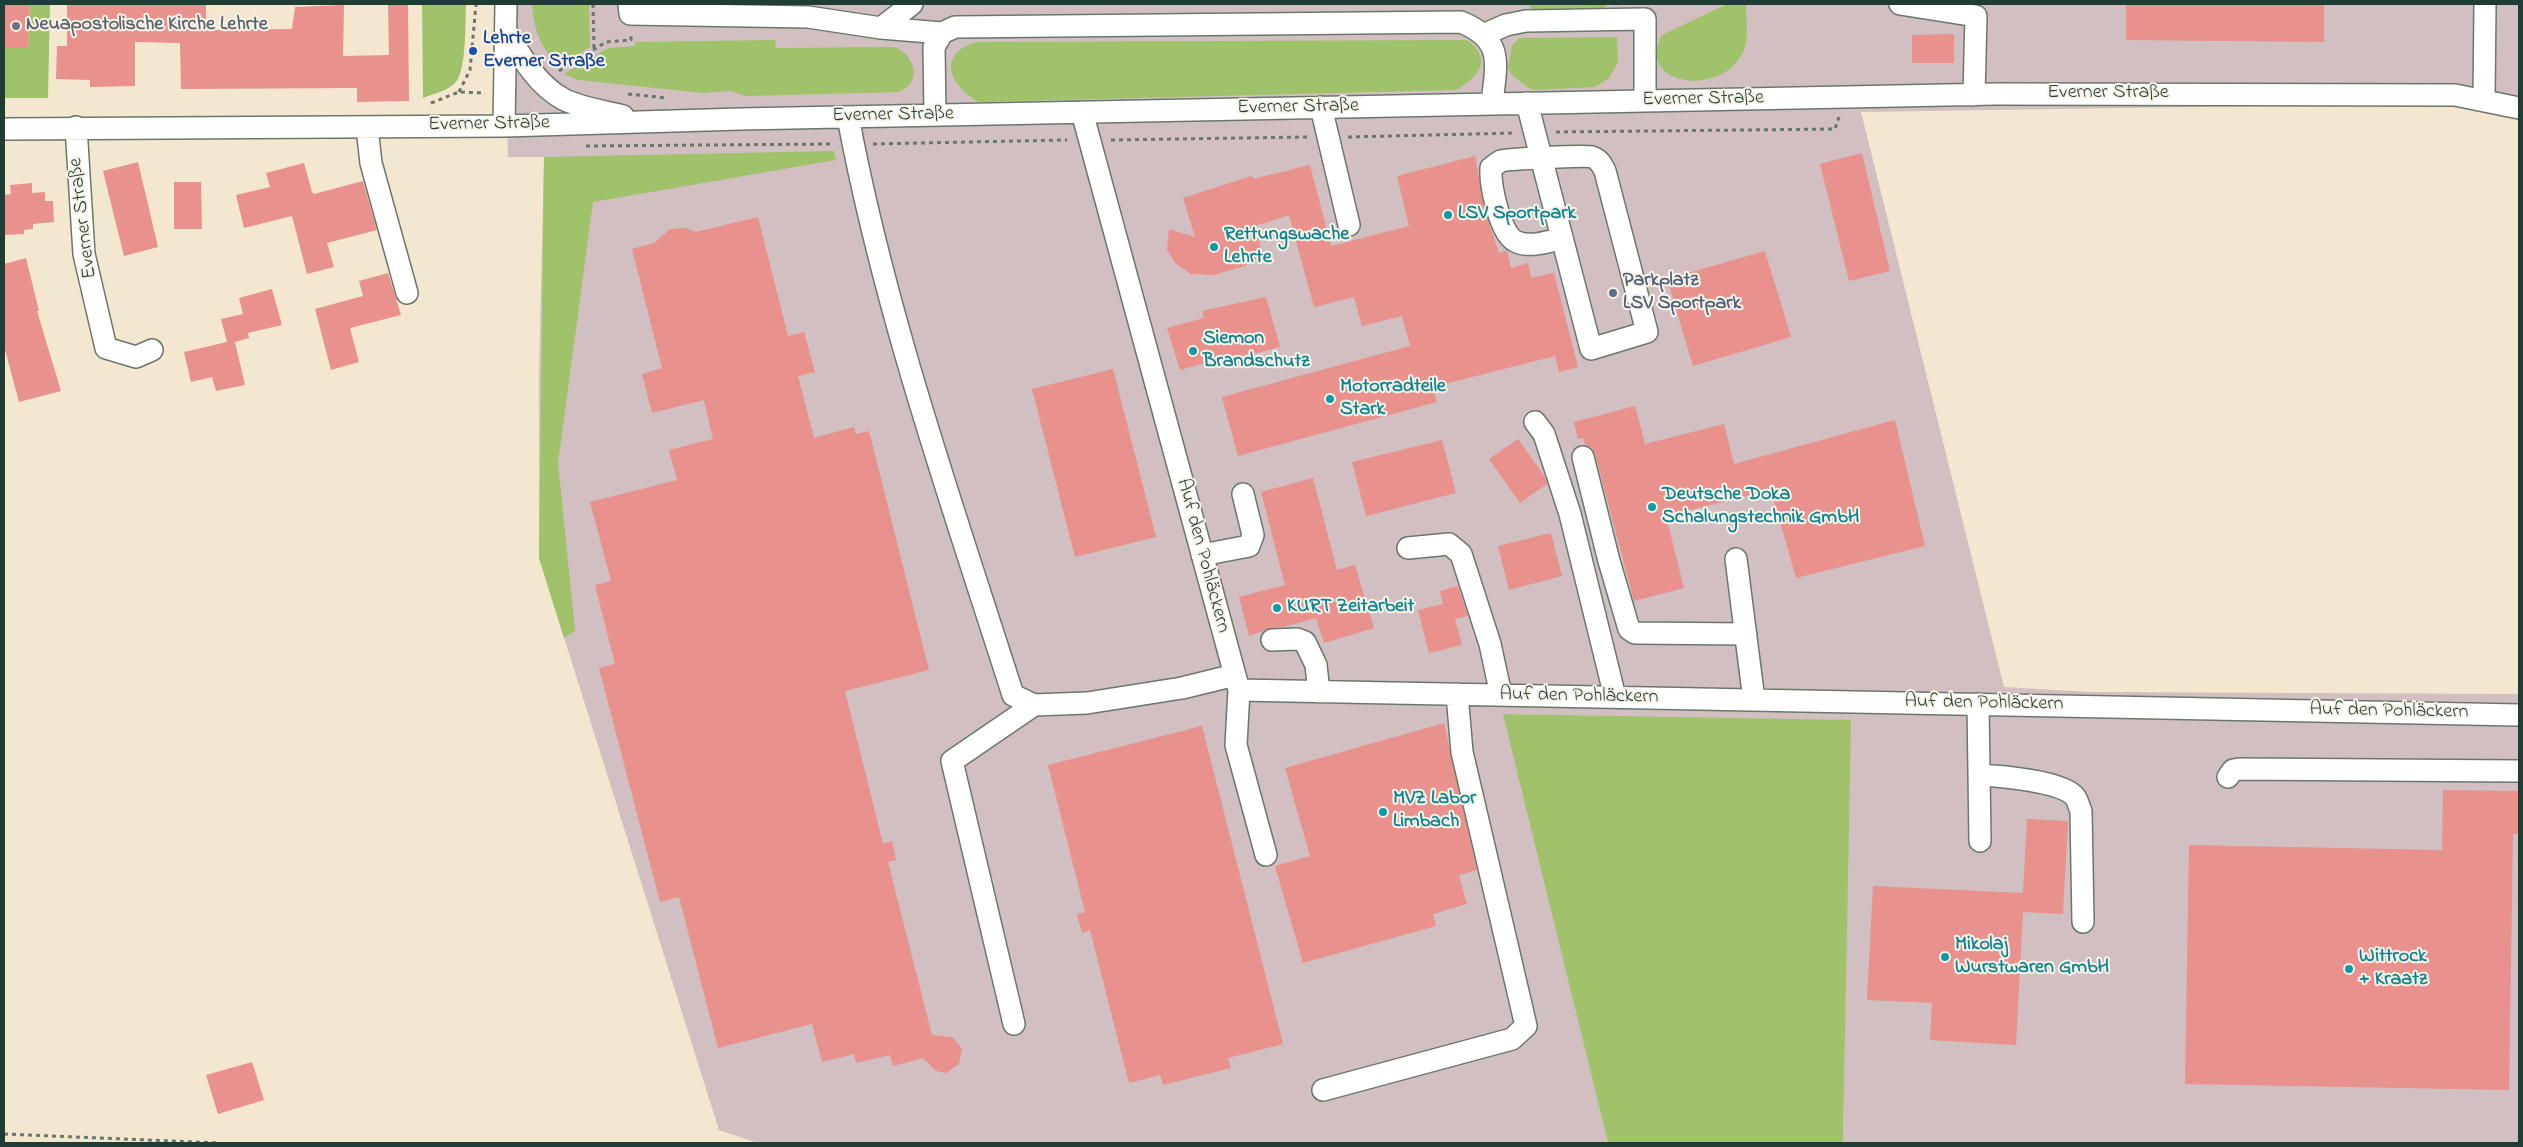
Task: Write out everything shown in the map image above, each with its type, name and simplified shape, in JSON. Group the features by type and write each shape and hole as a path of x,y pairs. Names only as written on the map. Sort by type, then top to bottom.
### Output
{"street":[{"path":"504,126 506,4"},
{"path":"881,28 912,4"},
{"path":"1900,4 1976,16 1974,95"},
{"path":"2484,100 2485,4"},
{"path":"629,9 776,16 829,12 881,28 942,33 955,27 1461,22 1475,28 1490,40 1496,57 1492,104"},
{"path":"1484,35 1506,25 1526,21 1631,12 1645,19 1645,101"},
{"path":"506,31 526,63 545,87 564,99 645,122"},
{"path":"934,115 934,47 942,33"},
{"name":"Everner Straße","path":"4,129 76,127 367,128 504,126 934,115 1974,95 2434,95 2484,100 2519,108"},
{"path":"1527,103 1535,132 1542,159 1562,239 1591,349 1648,332 1605,171 1601,163 1593,157 1542,159 1513,159 1500,162 1491,168 1490,179 1505,232 1515,242 1530,245 1562,239"},
{"path":"1320,107 1350,225"},
{"name":"Auf den Pohläckern","path":"1082,112 1237,683 1319,692 2519,715"},
{"path":"848,117 861,190 928,430 1013,695 1034,705 1087,703 1182,688 1237,683 1236,745 1266,855"},
{"name":"Everner Straße","path":"76,127 84,254 106,348 136,357 152,350"},
{"path":"367,128 371,163 407,293"},
{"path":"1535,422 1544,434 1570,514 1616,697"},
{"path":"1584,457 1610,561 1630,629 1635,633 1746,634"},
{"path":"1202,555 1249,546 1253,535 1242,494"},
{"path":"1408,548 1450,544 1461,554 1490,644 1501,695"},
{"path":"1736,560 1754,700"},
{"path":"1272,640 1297,639 1305,642 1316,665 1319,692"},
{"path":"1323,1090 1512,1040 1526,1026 1462,752 1457,694"},
{"path":"1978,704 1980,841"},
{"path":"1014,1024 952,761 1034,705"},
{"path":"2228,776 2233,770 2238,769 2519,771"},
{"path":"1979,775 2020,778 2062,788 2074,795 2081,811 2083,922"}],"path":[{"path":"459,92 470,70 476,4"},
{"path":"593,4 594,50"},
{"path":"561,77 555,73 606,42 631,40 629,9"},
{"path":"620,93 668,98"},
{"path":"562,124 579,143 590,147 1834,129 1848,97"},
{"path":"4,1134 218,1143"}],"shaded area":[{"path":"505,4 2519,4 2519,102 1861,112 2004,687 2090,692 2519,694 2519,1143 1843,1143 1850,721 1504,714 1608,1143 758,1143 719,1130 539,558 539,375 544,157 508,157"}],"green space":[{"path":"30,4 50,4 48,98 4,98 4,48 28,48"},
{"path":"422,4 466,4 462,68 459,77 448,88 423,98"},
{"path":"532,4 589,4 590,47 559,66 547,52 539,38 534,22"},
{"path":"1529,4 1609,4 1603,8 1531,10"},
{"path":"1727,4 1746,4 1746,45 1734,65 1719,75 1702,80 1685,80 1671,75 1660,66 1657,53 1662,35"},
{"path":"1617,37 1618,62 1609,78 1595,87 1534,90 1513,76 1508,68 1512,45 1519,38"},
{"path":"775,40 776,48 894,47 907,56 911,62 914,76 907,88 899,92 746,96 731,91 703,93 578,80 564,74 608,48 635,46 635,42"},
{"path":"1467,40 1480,54 1480,68 1471,80 1456,90 979,102 960,87 954,79 951,70 956,54 964,47 977,42"},
{"path":"834,151 836,160 593,202 558,463 575,631 564,638 539,558 544,157"},
{"path":"1503,714 1851,720 1843,1143 1608,1143"}],"building":[{"name":"Neuapostolische Kirche Lehrte","path":"4,4 30,4 28,48 4,48"},
{"path":"67,4 206,4 206,30 292,29 295,7 344,5 343,56 389,55 388,4 408,4 409,101 357,102 357,88 181,89 180,43 135,42 135,86 90,87 90,80 56,79 57,46 67,46"},
{"path":"2126,4 2324,4 2324,42 2126,40"},
{"path":"1954,34 1954,63 1912,63 1912,35"},
{"path":"1862,153 1890,271 1849,281 1820,164"},
{"path":"1475,156 1485,212 1499,253 1507,251 1511,268 1528,263 1531,278 1554,273 1578,367 1559,372 1555,356 1433,387 1437,402 1238,456 1222,397 1410,346 1402,316 1362,326 1354,297 1314,307 1289,215 1255,226 1264,260 1214,275 1191,274 1176,264 1167,250 1169,229 1195,237 1183,198 1252,176 1253,179 1310,165 1331,246 1409,226 1397,176"},
{"path":"138,162 158,247 124,256 103,171"},
{"path":"304,163 314,194 363,181 377,230 327,243 334,267 307,274 292,216 244,228 236,195 270,187 266,173"},
{"path":"174,182 201,182 202,229 174,229"},
{"path":"32,183 32,193 45,192 45,201 53,201 54,222 33,224 33,229 24,230 24,234 4,235 4,195 11,194 10,185"},
{"path":"758,217 788,336 804,332 815,372 798,376 814,438 854,427 856,434 869,431 929,670 845,691 883,844 892,841 896,860 888,862 932,1035 952,1037 962,1049 959,1064 946,1073 936,1071 923,1058 893,1066 890,1055 856,1063 854,1054 822,1062 812,1024 718,1048 679,897 660,902 599,668 615,664 595,585 611,581 590,502 677,480 669,450 713,439 704,400 652,413 642,374 662,368 632,249 654,243 670,229 686,228 696,232"},
{"path":"1765,251 1791,337 1693,366 1667,279"},
{"path":"26,258 39,311 37,311 61,391 19,402 4,346 4,264"},
{"path":"388,273 401,315 350,328 359,362 331,370 315,309 363,296 359,281"},
{"path":"272,289 282,325 248,333 249,338 235,342 245,385 216,391 212,377 191,382 184,352 227,342 221,319 243,314 239,298"},
{"path":"1266,297 1280,347 1216,364 1216,360 1180,370 1167,328 1204,318 1202,311"},
{"path":"1113,369 1156,537 1075,557 1032,389"},
{"path":"1635,406 1645,444 1724,424 1734,464 1895,420 1925,546 1796,578 1771,490 1666,516 1684,588 1634,601 1595,454 1592,448 1585,445 1583,438 1578,439 1574,422"},
{"path":"1518,439 1545,477 1547,484 1520,503 1489,459"},
{"path":"1442,440 1456,493 1366,516 1352,462"},
{"path":"1313,478 1337,570 1355,565 1374,628 1324,643 1316,618 1283,627 1271,628 1249,636 1239,597 1285,585 1261,492"},
{"path":"1551,533 1562,576 1509,590 1498,546"},
{"path":"1458,586 1468,616 1455,619 1462,645 1429,653 1418,610 1443,604 1440,591"},
{"name":"MVZ Labor Limbach","path":"1444,723 1477,870 1459,875 1467,904 1433,914 1436,926 1303,963 1275,866 1310,856 1285,768"},
{"path":"1202,726 1283,1044 1228,1058 1231,1068 1163,1085 1160,1075 1129,1083 1090,930 1082,933 1077,914 1085,912 1048,765"},
{"name":"Wittrock + Kraatz","path":"2443,790 2519,791 2519,834 2513,834 2509,1090 2185,1084 2189,845 2442,850"},
{"name":"Mikolaj Wurstwaren GmbH","path":"2027,819 2068,821 2063,914 2023,912 2016,1045 1930,1040 1932,1003 1867,1000 1873,886 2023,893"},
{"path":"252,1062 264,1100 218,1114 206,1075"}],"place":[{"name":"Neuapostolische Kirche Lehrte","path":"16,26"},
{"name":"Lehrte Everner Straße","path":"473,51"},
{"name":"LSV Sportpark","path":"1448,215"},
{"name":"Rettungswache Lehrte","path":"1214,247"},
{"name":"Parkplatz LSV Sportpark","path":"1613,293"},
{"name":"Siemon Brandschutz","path":"1193,351"},
{"name":"Motorradteile Stark","path":"1330,399"},
{"name":"Deutsche Doka Schalungstechnik GmbH","path":"1652,507"},
{"name":"KURT Zeitarbeit","path":"1277,608"},
{"name":"MVZ Labor Limbach","path":"1383,812"},
{"name":"Mikolaj Wurstwaren GmbH","path":"1945,957"},
{"name":"Wittrock + Kraatz","path":"2349,969"}]}
